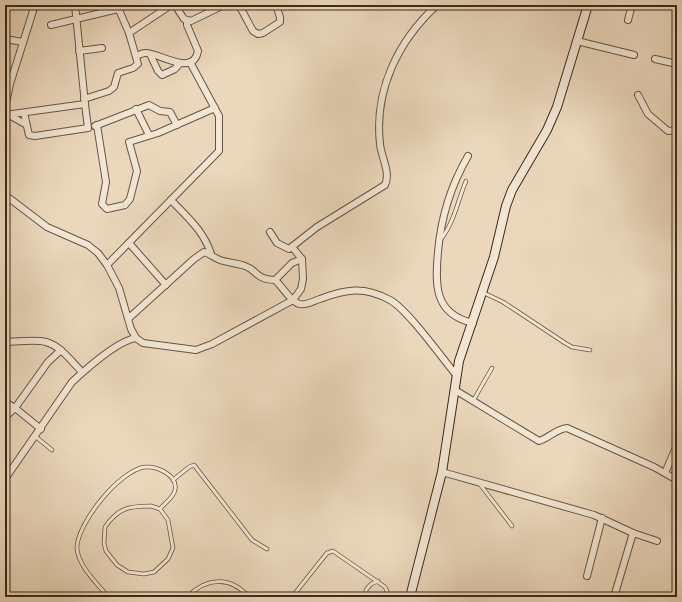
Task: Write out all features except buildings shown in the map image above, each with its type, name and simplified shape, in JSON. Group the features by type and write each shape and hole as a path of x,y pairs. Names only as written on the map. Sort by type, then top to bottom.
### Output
{"street":[{"path":"5,6 10,5"},
{"path":"5,108 7,86 33,11 32,6 43,5"},
{"path":"75,5 88,128"},
{"path":"129,33 171,5"},
{"path":"136,56 145,53 180,64 190,62 196,57 198,51 187,26 188,21 175,5"},
{"path":"188,21 195,20 224,5"},
{"path":"239,5 253,31 258,34 280,22 276,5"},
{"path":"270,232 280,247 289,249 317,227 385,185 387,174 380,148 377,123 385,83 392,66 413,32 437,5"},
{"path":"410,597 442,472 460,361 473,323 508,201 512,190 550,124 557,107 588,5"},
{"path":"628,20 632,5"},
{"path":"7,115 85,102 109,91 114,87 118,73 138,64 129,33 117,7 51,25"},
{"path":"5,39 23,42"},
{"path":"577,42 634,54"},
{"path":"79,51 102,48"},
{"path":"150,54 158,71 162,74 175,70 180,64"},
{"path":"655,59 677,64"},
{"path":"107,265 219,151 220,122 215,108 190,62"},
{"path":"638,95 648,114 668,132 677,130"},
{"path":"24,113 25,124 29,135 36,136 88,128 149,105 160,111 167,111 172,114 177,125"},
{"path":"97,125 106,182 102,204 107,208 122,206 128,203 137,171 129,142 177,125 215,108"},
{"path":"136,109 149,135"},
{"path":"7,115 25,124"},
{"path":"468,156 452,188 443,218 436,273 437,291 454,316 473,323"},
{"path":"5,195 48,227 88,245 98,253 107,265 119,288 131,329 136,338 143,343 196,350 212,344 293,300 301,289 303,279 302,259 292,247"},
{"path":"171,200 196,226 206,240 211,254"},
{"path":"129,243 166,285"},
{"path":"129,318 194,259 204,252 221,260 245,266 265,280 275,280 292,263 302,259"},
{"path":"275,280 293,300 303,304 336,293 361,289 389,299 405,312 457,376"},
{"path":"5,479 72,382 82,372 126,339 136,338"},
{"path":"5,342 44,341 61,350 82,372"},
{"path":"5,417 15,408 48,362 61,350"},
{"path":"455,390 539,441 559,429 567,428 677,480"},
{"path":"5,402 41,428"},
{"path":"665,473 677,445"},
{"path":"442,472 602,518 657,542"},
{"path":"587,576 602,518"},
{"path":"614,597 634,533"}],"lane":[{"path":"439,242 449,227 466,181"},
{"path":"482,292 503,302 572,347 590,350"},
{"path":"472,401 492,368"},
{"path":"36,436 52,450"},
{"path":"173,480 189,467 194,465 252,540 267,549"},
{"path":"108,597 80,560 77,548 80,535 85,524 101,499 128,474 145,467 160,469 169,475 176,484 175,492 160,508"},
{"path":"478,482 512,526"},
{"path":"151,506 160,508 168,520 170,528 173,548 171,553 154,572 149,574 128,572 123,570 106,551 104,543 105,527 122,510 128,507 151,506"},
{"path":"292,597 330,551 333,551 378,581 387,591 386,597"},
{"path":"187,597 203,586 219,581 233,584 250,597"},
{"path":"366,597 366,590 371,584 378,581"}]}
